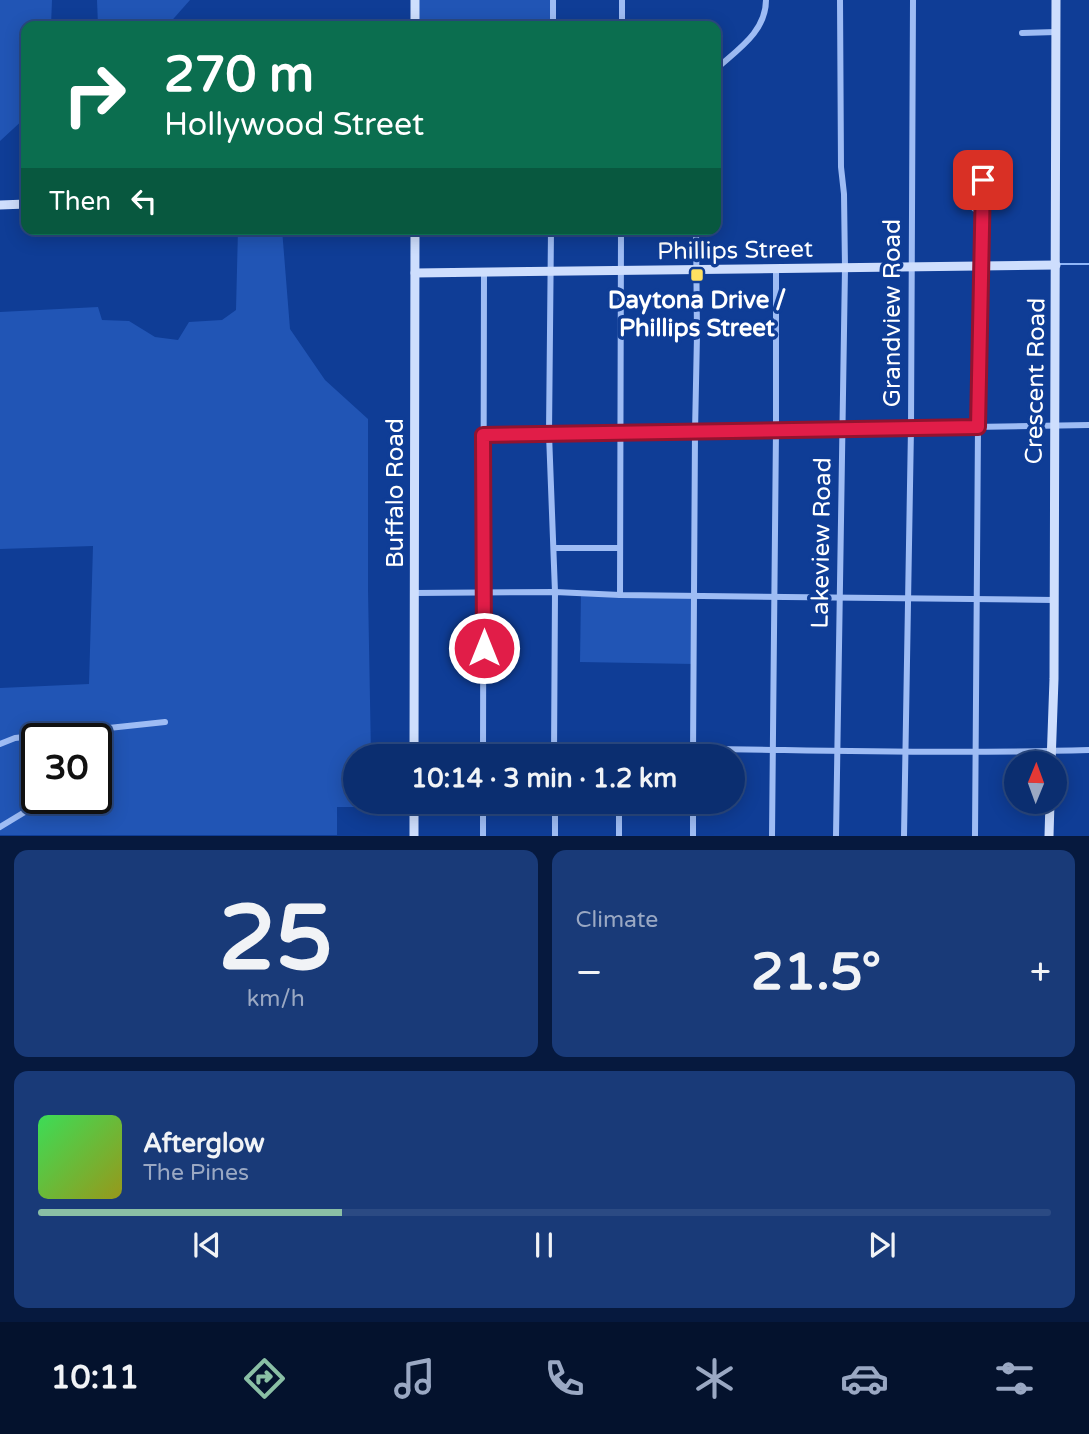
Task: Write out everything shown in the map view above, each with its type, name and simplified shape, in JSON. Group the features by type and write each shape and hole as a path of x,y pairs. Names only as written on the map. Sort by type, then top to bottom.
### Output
{"street":[{"path":"415,0 415,21"},
{"path":"553,0 553,21"},
{"path":"622,0 622,21"},
{"path":"721,65 753,37 766,12 766,0"},
{"name":"Lakeview Road","path":"836,835 845,268 841,167 840,0"},
{"name":"Grandview Road","path":"904,835 911,428 913,0"},
{"name":"Crescent Road","path":"1052,751 1056,0"},
{"path":"1023,33 1056,32"},
{"path":"975,835 983,180 968,186 967,198 970,205 982,213"},
{"path":"0,205 21,204"},
{"name":"Buffalo Road","path":"414,744 415,235"},
{"path":"551,235 549,434 555,592 554,744"},
{"path":"620,595 621,235"},
{"path":"693,744 696,235"},
{"name":"Phillips Street","path":"415,273 1056,263"},
{"path":"772,835 776,269"},
{"path":"483,744 484,272"},
{"path":"483,435 1089,425"},
{"path":"554,548 621,548"},
{"path":"414,593 555,592 1054,600"},
{"path":"0,744 15,738 166,722"},
{"path":"1052,751 1089,750"},
{"path":"745,751 1004,752"},
{"path":"0,827 21,814"},
{"path":"414,814 414,835"},
{"path":"483,814 483,835"},
{"path":"555,814 555,835"},
{"path":"619,814 619,835"},
{"path":"692,835 693,814"},
{"path":"1049,835 1050,814"}],"shaded area":[{"path":"0,0 52,0 51,21 21,21 21,122 0,141"},
{"path":"97,0 190,0 171,21 98,21"},
{"path":"414,0 553,0 552,21 414,21"},
{"path":"238,235 282,235 290,329 325,380 368,419 371,744 343,744 343,807 337,807 337,835 0,835 0,688 89,684 93,546 0,549 0,312 98,307 102,320 129,321 155,337 178,340 189,322 222,320 236,310"},
{"path":"581,593 695,596 694,664 580,662"}],"waterway":[{"path":"1060,264 1089,264"}],"place":[{"name":"Daytona Drive / Phillips Street","path":"697,275"}],"route":[{"path":"484,648 483,435 978,427 983,180"}]}
